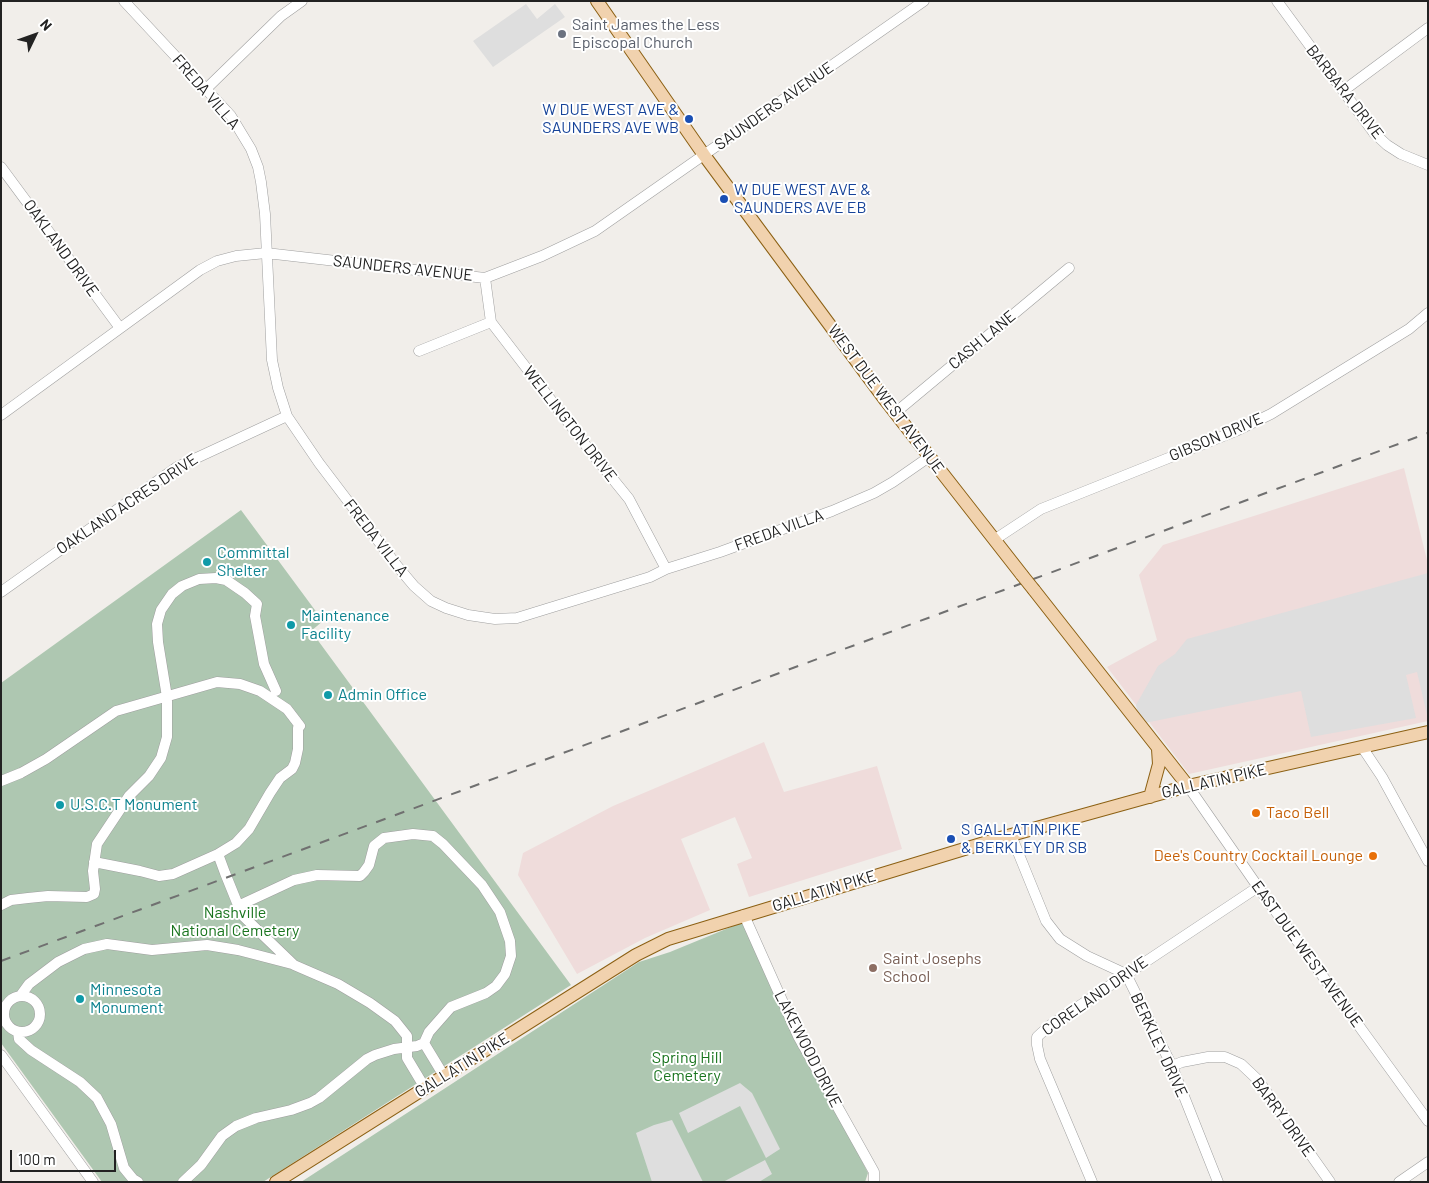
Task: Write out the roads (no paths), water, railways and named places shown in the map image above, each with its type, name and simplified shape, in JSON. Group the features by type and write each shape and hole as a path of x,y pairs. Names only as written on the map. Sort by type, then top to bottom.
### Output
{"main road":[{"name":"WEST DUE WEST AVENUE","path":"597,1 704,155 895,413 1188,786"},
{"name":"GALLATIN PIKE","path":"276,1182 636,955 668,939 1011,835 1188,786 1428,732"},
{"path":"1150,797 1159,764 1158,749"}],"street":[{"name":"FREDA VILLA","path":"124,1 231,116 251,149 262,190 272,360 287,416 319,463 403,573 431,601 468,615 495,619 517,618 650,577 666,569 720,552 858,501 893,482 930,457"},
{"path":"206,89 281,16 302,1"},
{"name":"SAUNDERS AVENUE","path":"1,415 200,270 217,261 236,256 266,253 485,278 542,256 595,231 924,1"},
{"name":"BARBARA DRIVE","path":"1277,1 1374,133 1401,154 1428,165"},
{"path":"1343,91 1428,28"},
{"name":"OAKLAND DRIVE","path":"1,167 120,328"},
{"name":"CASH LANE","path":"895,413 1069,268"},
{"name":"WELLINGTON DRIVE","path":"485,278 491,322 629,500 666,569"},
{"name":"GIBSON DRIVE","path":"994,540 1042,509 1236,431 1271,414 1409,329 1428,313"},
{"path":"419,351 491,322"},
{"name":"OAKLAND ACRES DRIVE","path":"1,592 178,466 287,416"},
{"path":"1,905 11,900 28,898 91,896 95,889 93,870 97,844 129,796 149,776 161,758 167,736 167,697 157,624 161,610 172,594 182,586 199,579 216,578 226,580 257,604 255,616 264,664 276,691"},
{"path":"1,781 46,760 116,711 217,682 240,684 260,691 288,708 300,726 298,728 298,749 292,769 280,778 249,829 236,843 218,854 173,874 159,876 94,862"},
{"path":"1362,747 1382,777 1428,861"},
{"name":"EAST DUE WEST AVENUE","path":"1188,786 1258,887 1428,1121"},
{"path":"183,1182 201,1165 222,1136 236,1126 256,1118 291,1110 310,1103 331,1089 367,1059 384,1051 417,1046 424,1043 429,1032 451,1007 486,993 496,986 505,974 511,956 510,941 500,912 482,885 433,836 413,834 384,838 374,846 369,865 360,876 317,876 294,880 238,906"},
{"name":"BERKLEY DRIVE","path":"1011,835 1046,921 1060,939 1087,956 1126,974 1172,1066 1218,1182"},
{"path":"218,854 238,906 246,920 294,965"},
{"name":"CORELAND DRIVE","path":"1092,1182 1040,1059 1037,1037 1048,1026 1258,887"},
{"name":"LAKEWOOD DRIVE","path":"744,915 798,1036 874,1172 874,1182"},
{"path":"21,995 29,996 35,1000 41,1013 40,1020 33,1029 26,1032 18,1032 8,1024 4,1012 10,1000 21,995 29,984 58,962 84,949 107,944 152,950 207,945 238,950 294,965 338,984 386,1014 405,1034 407,1038 407,1058 425,1088"},
{"path":"18,1032 19,1039 32,1050 80,1082 97,1098 111,1124 124,1168 138,1182"},
{"path":"424,1043 444,1076"},
{"path":"1,1055 93,1182"},
{"name":"BARRY DRIVE","path":"1172,1066 1208,1058 1225,1057 1241,1064 1258,1080 1330,1182"},
{"path":"1399,1182 1428,1162"}],"railway":[{"path":"1,961 1428,433"}],"place":[{"name":"Saint James the Less Episcopal Church","path":"562,34"},
{"name":"W DUE WEST AVE & SAUNDERS AVE WB","path":"689,119"},
{"name":"W DUE WEST AVE & SAUNDERS AVE EB","path":"724,199"},
{"name":"Committal Shelter","path":"207,562"},
{"name":"Maintenance Facility","path":"291,625"},
{"name":"Admin Office","path":"328,695"},
{"name":"U.S.C.T Monument","path":"60,805"},
{"name":"Taco Bell","path":"1256,813"},
{"name":"S GALLATIN PIKE & BERKLEY DR SB","path":"951,839"},
{"name":"Dee's Country Cocktail Lounge","path":"1373,856"},
{"name":"Saint Josephs School","path":"873,968"},
{"name":"Minnesota Monument","path":"80,999"}],"park label":[{"name":"Nashville National Cemetery","path":"235,922"},
{"name":"Spring Hill Cemetery","path":"687,1067"}]}
